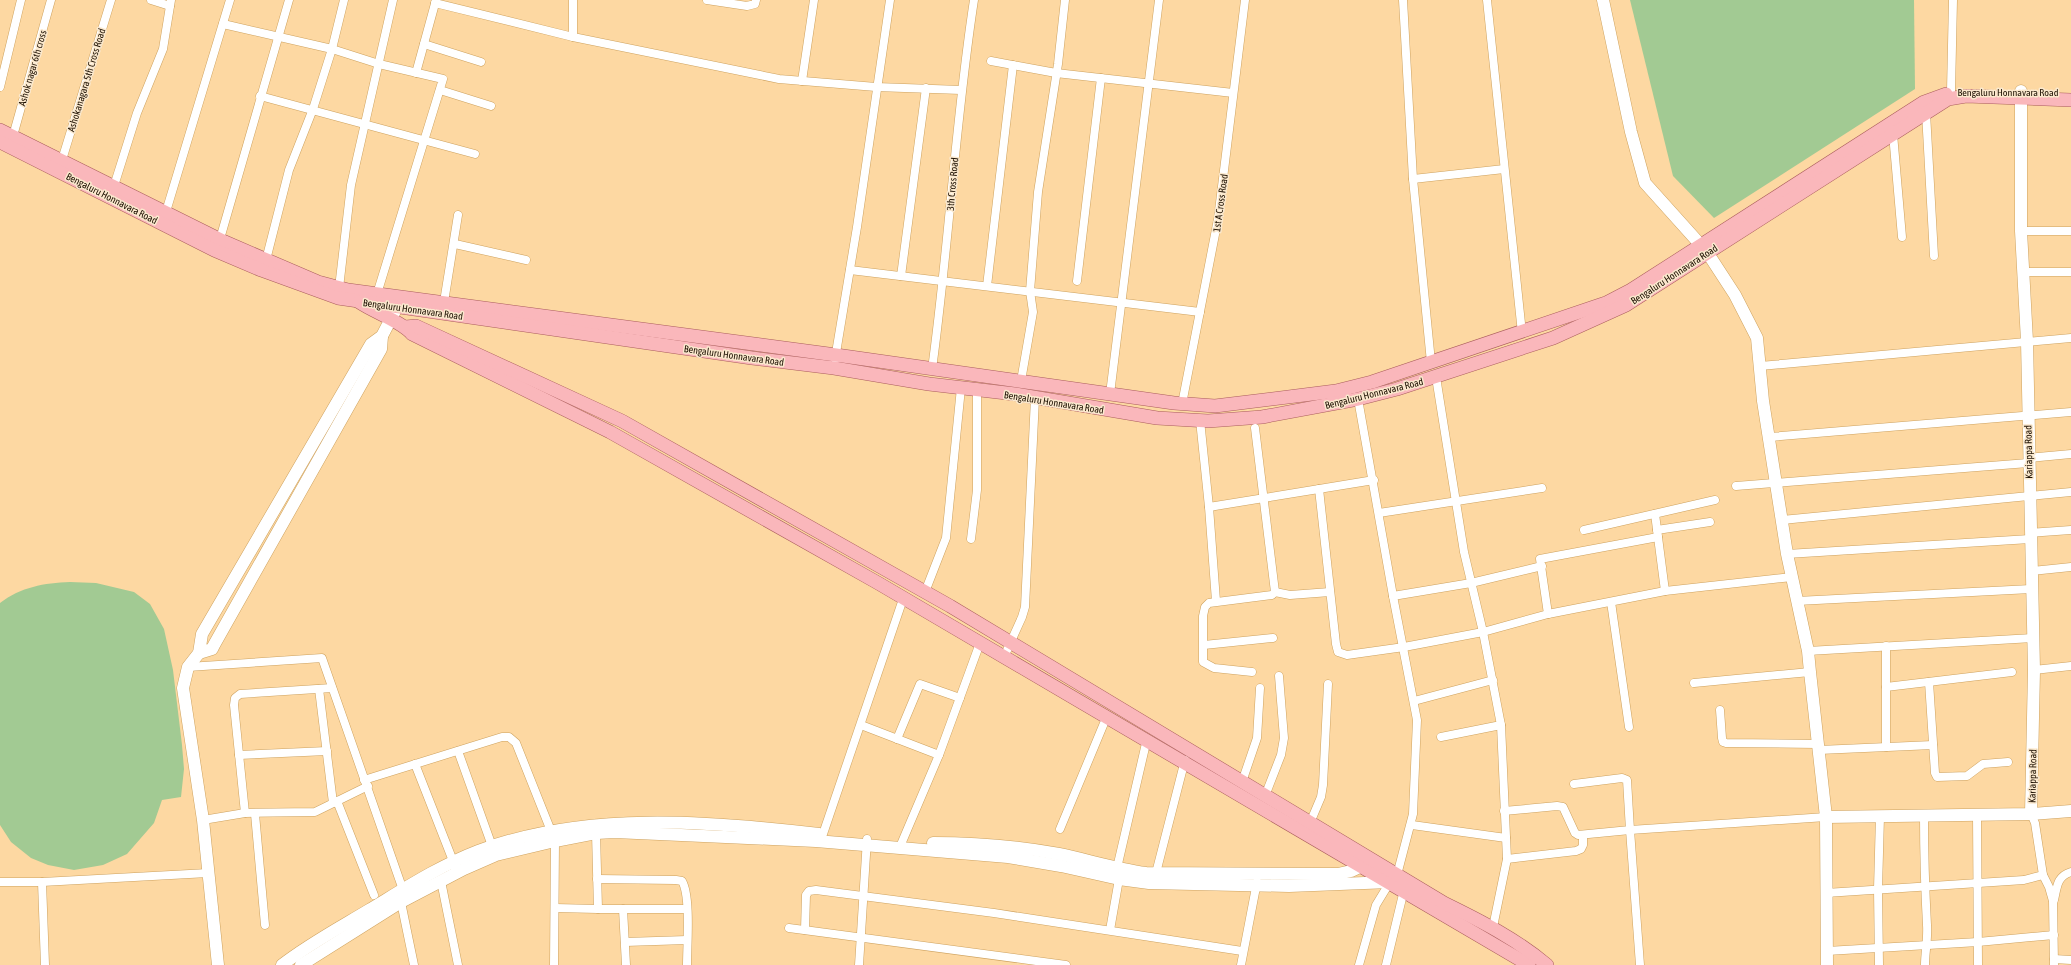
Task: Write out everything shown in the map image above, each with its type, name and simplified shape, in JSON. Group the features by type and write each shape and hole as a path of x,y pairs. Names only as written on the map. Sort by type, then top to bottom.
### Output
{"main road":[{"path":"1603,0 1626,111 1645,183 1704,249 1735,295 1757,338 1787,554 1808,651 1819,747 1826,817 1827,965"},
{"name":"Bengaluru Honnavara Road","path":"0,142 164,218 220,239 318,282 339,288 355,296 400,302 444,302 835,362 961,388 1035,398 1157,418 1200,420 1262,417 1358,400 1436,377 1553,338 1626,305 1704,249 1924,102 1951,91 1968,90 2071,100"},
{"name":"Bengaluru Honnavara Road","path":"0,130 114,186 214,250 261,270 338,298 377,294 400,302 454,315 752,358 932,369 1182,404 1215,406 1336,391 1372,382 1606,303 1704,249 1948,99 1966,96 2071,92"},
{"name":"Kariappa Road","path":"2021,95 2021,231 2027,341 2028,460 2034,670 2031,814"},
{"path":"355,296 370,309 406,327 412,334 610,432 903,598 980,644 1147,739 1184,763 1393,879 1493,926 1528,949 1547,965"},
{"path":"218,965 203,820 183,688 188,667 199,653 202,634 371,344 382,336 400,302"},
{"path":"434,334 434,321 454,315"},
{"path":"406,327 416,326 622,421 925,592 1011,643 1310,823 1367,864"},
{"path":"1826,817 2031,814 2071,811"},
{"path":"282,965 320,939 492,846 554,836 601,825 652,823 747,827 823,834 866,842 1008,857 1118,874 1156,873 1257,879 1319,885 1393,879 1404,890 1525,964"},
{"path":"301,965 402,896 441,881 456,866 554,836 616,832 769,839 962,843 1017,847 1060,854 1149,883 1338,874 1367,864"}],"street":[{"path":"0,87 22,0"},
{"name":"Ashok nagar 6th cross","path":"13,136 51,0"},
{"name":"Ashokanagara 5th Cross Road","path":"62,160 111,0"},
{"path":"114,186 137,113 163,49 171,3 151,0"},
{"path":"164,218 224,24 230,0"},
{"path":"220,239 260,96 289,0"},
{"path":"266,260 289,170 313,109 332,49 344,0"},
{"path":"339,288 348,203 393,0"},
{"path":"573,0 573,37"},
{"path":"707,0 747,6 755,4 756,0"},
{"path":"802,81 814,0"},
{"path":"835,362 890,0"},
{"name":"3th Cross Road","path":"932,369 944,281 961,90 974,0"},
{"path":"1021,381 1033,312 1030,291 1038,192 1056,73 1065,0"},
{"path":"1110,394 1159,0"},
{"name":"1st A Cross Road","path":"1182,404 1218,219 1245,0"},
{"path":"1403,0 1414,179 1431,362"},
{"path":"1487,0 1522,332"},
{"path":"1951,91 1953,0"},
{"path":"416,73 435,1 573,37 757,75 802,81 876,87 961,90"},
{"path":"224,24 277,38 332,49 379,64 443,79 377,294"},
{"path":"424,44 481,62"},
{"path":"991,61 1056,73 1233,94"},
{"path":"987,286 1013,65"},
{"path":"1077,281 1101,78"},
{"path":"901,276 926,88"},
{"path":"440,90 491,106"},
{"path":"260,96 313,109 365,125 475,154"},
{"path":"1926,113 1934,256"},
{"path":"1893,134 1902,237"},
{"path":"1414,179 1504,169"},
{"path":"444,302 458,215"},
{"path":"2021,231 2071,231"},
{"path":"454,244 526,260"},
{"path":"850,270 1200,312"},
{"path":"2023,272 2071,272"},
{"path":"1760,366 2071,338"},
{"path":"1436,377 1456,502 1471,583 1483,632 1501,725 1507,859 1493,926"},
{"path":"925,592 946,538 961,388"},
{"path":"971,539 977,490 977,390"},
{"path":"1004,657 1025,607 1035,398"},
{"path":"1358,400 1374,480 1393,596 1414,701 1417,740 1412,824 1393,879 1376,905 1359,965"},
{"path":"1770,437 2071,412"},
{"path":"1200,420 1209,506 1216,601"},
{"path":"1255,428 1276,592"},
{"path":"1736,486 2028,460 2071,454"},
{"path":"1209,506 1319,490 1374,480"},
{"path":"1379,513 1542,488"},
{"path":"1319,490 1338,652 1347,655 1404,647 1483,632 1548,614 1665,591 1792,577"},
{"path":"1782,520 2071,492"},
{"path":"1584,530 1715,500"},
{"path":"1655,514 1665,591"},
{"path":"1548,614 1540,559 1710,522"},
{"path":"1787,554 2030,536 2071,530"},
{"path":"1393,596 1471,583 1542,566"},
{"path":"2031,571 2071,567"},
{"path":"1797,601 2031,589"},
{"path":"1252,672 1214,668 1203,662 1204,607 1209,603 1216,601 1272,595 1276,592 1290,595 1330,592"},
{"path":"823,834 903,598"},
{"path":"1612,602 1629,728"},
{"path":"1204,645 1274,638"},
{"path":"1808,651 2033,638"},
{"path":"902,842 938,755 980,644"},
{"path":"1886,646 1886,747"},
{"path":"188,667 322,658 366,783 402,896 414,965"},
{"path":"2034,670 2071,666"},
{"path":"1694,683 1810,672"},
{"path":"1886,687 2012,672"},
{"path":"1265,796 1281,755 1284,738 1280,676"},
{"path":"1414,701 1493,680"},
{"path":"1929,682 1935,773 1940,778 1968,776 1983,764 2008,762"},
{"path":"897,739 920,684 960,698"},
{"path":"1310,823 1321,797 1323,785 1328,684"},
{"path":"245,813 234,705 235,698 240,694 332,688"},
{"path":"1242,782 1257,738 1260,688"},
{"path":"319,689 326,751 335,802 374,895"},
{"path":"1720,710 1722,738 1723,742 1726,743 1819,747 1933,745"},
{"path":"1060,829 1107,716"},
{"path":"861,725 938,755"},
{"path":"1441,737 1501,725"},
{"path":"203,820 245,813 315,812 366,783 415,764 502,737 509,737 516,743 554,836 554,965"},
{"path":"1110,930 1118,874 1147,739"},
{"path":"1156,873 1184,763 1189,750"},
{"path":"239,755 326,751"},
{"path":"458,751 492,846"},
{"path":"415,764 456,866"},
{"path":"1574,784 1622,778 1627,780 1640,965"},
{"path":"1504,811 1557,806 1563,807 1574,833 1583,835 1630,830 1826,817"},
{"path":"255,814 265,925"},
{"path":"1978,814 1978,965"},
{"path":"2031,814 2035,823 2043,875 2049,887 2053,901 2054,962 2071,960"},
{"path":"1924,815 1926,868 1924,886 1927,926 1925,965"},
{"path":"1879,965 1878,889 1880,816"},
{"path":"1412,824 1506,838"},
{"path":"596,833 598,909"},
{"path":"1507,859 1576,851 1581,849 1583,845 1583,835"},
{"path":"859,965 866,842"},
{"path":"2053,901 2059,879 2071,872"},
{"path":"0,882 42,882 208,873"},
{"path":"1826,893 2024,880 2043,875"},
{"path":"597,879 682,881 685,887 687,909 687,965"},
{"path":"1241,965 1242,951 1257,879"},
{"path":"441,881 458,965"},
{"path":"42,882 44,965"},
{"path":"1386,965 1404,890"},
{"path":"805,930 806,895 809,891 862,895 1110,930 1242,951"},
{"path":"555,908 687,909"},
{"path":"623,909 626,965"},
{"path":"789,928 1066,965"},
{"path":"1827,951 1978,942 2054,935"},
{"path":"625,942 687,940"}],"green space":[{"path":"1630,0 1914,0 1915,89 1714,218 1673,176"},
{"path":"51,583 96,583 134,592 150,604 164,629 173,670 184,769 181,797 162,800 154,823 127,854 103,865 74,870 48,865 31,858 11,842 0,825 0,603 16,593 33,587"}]}
